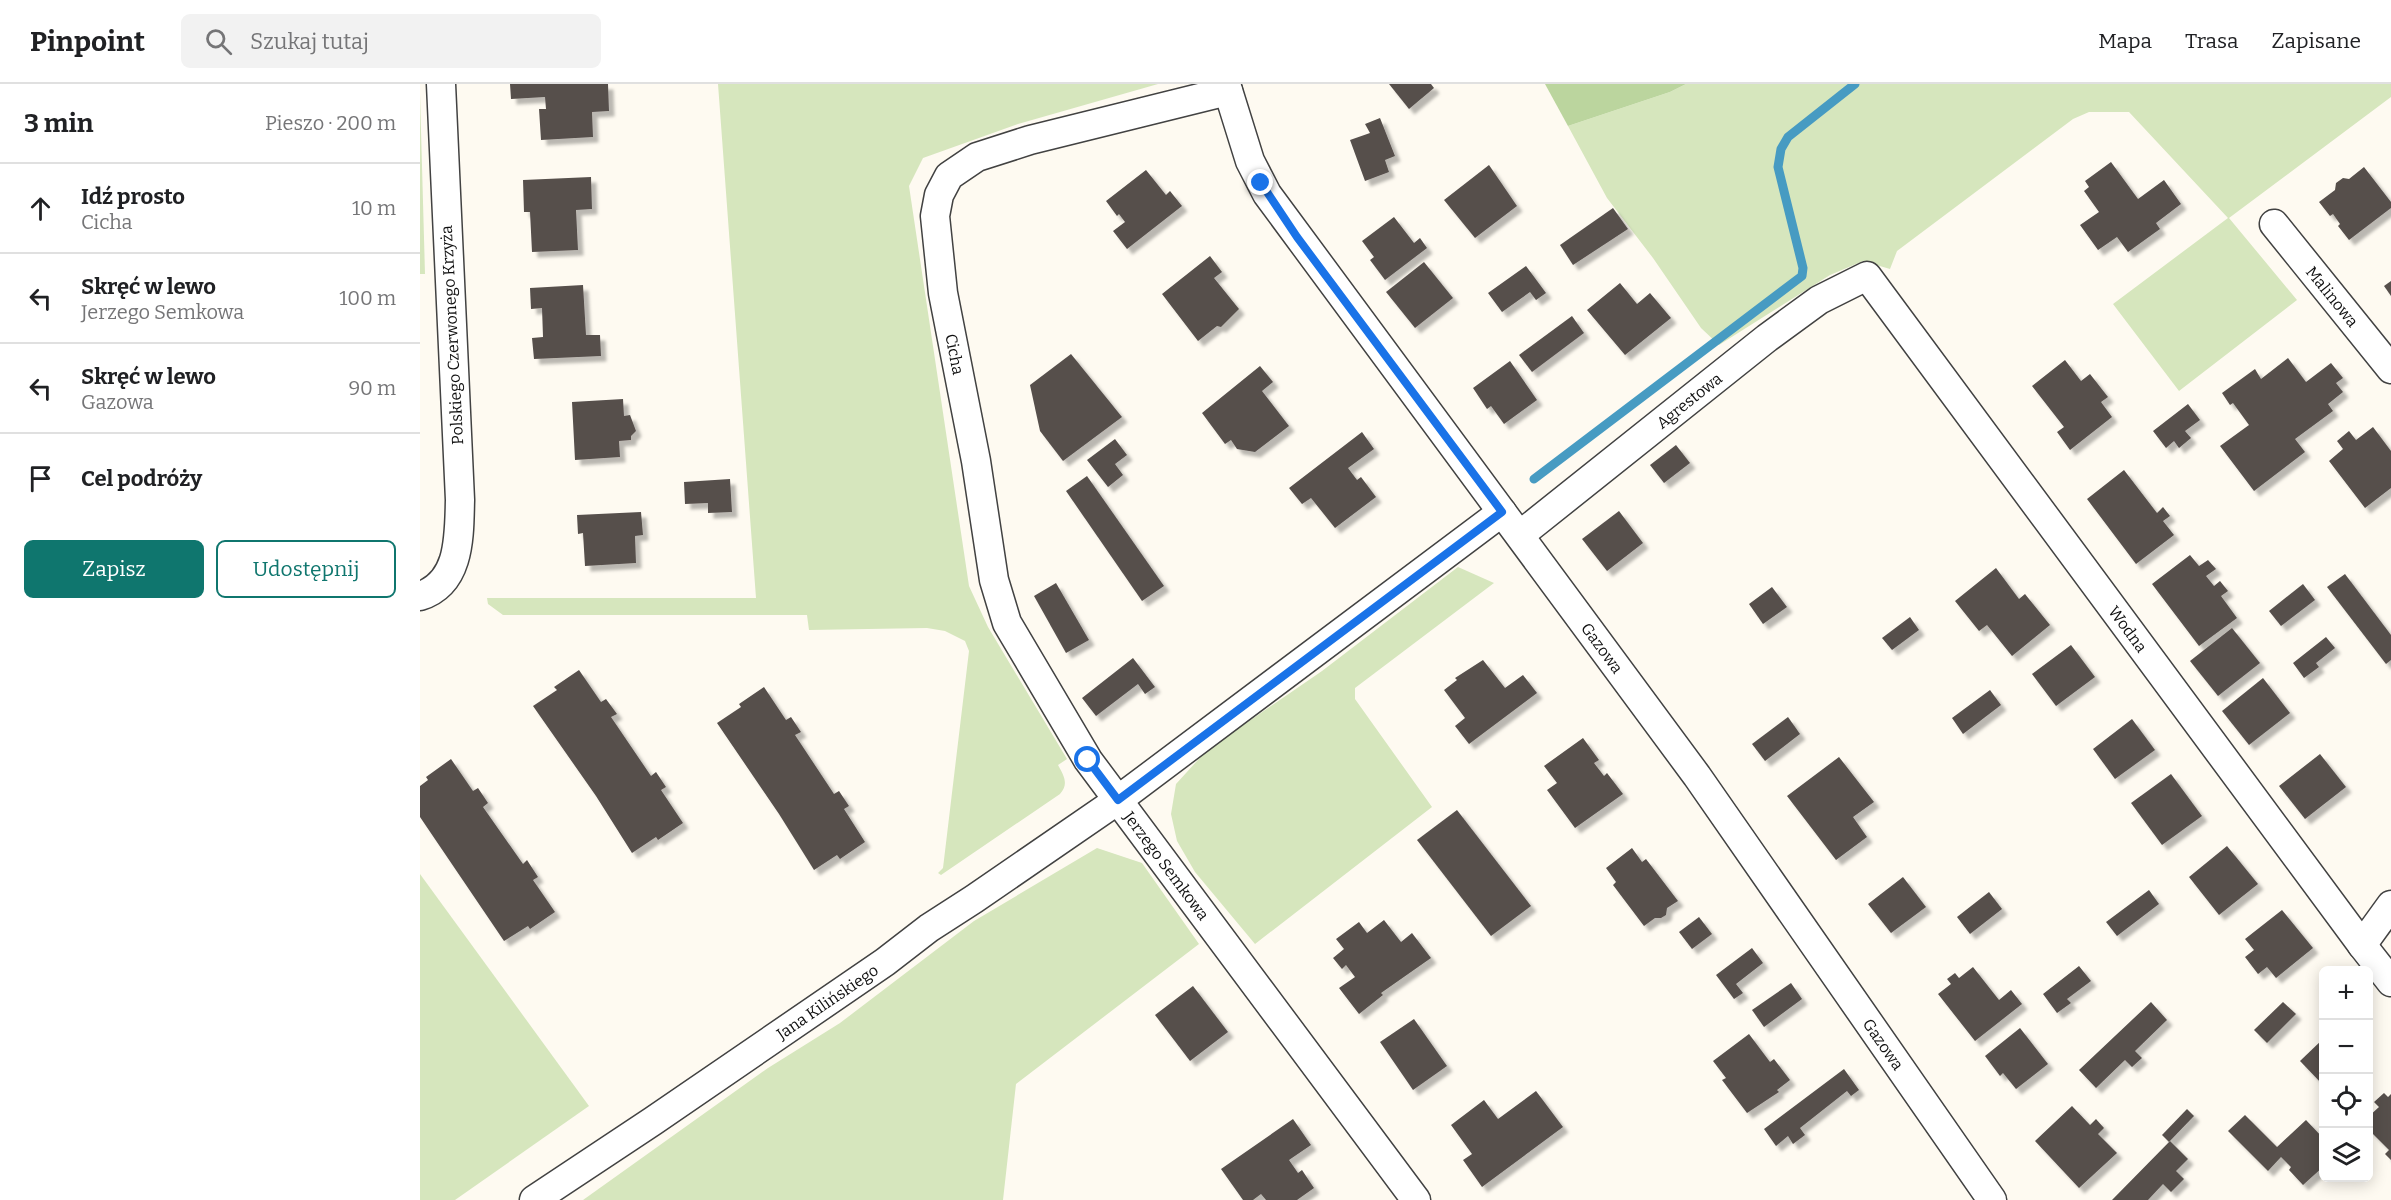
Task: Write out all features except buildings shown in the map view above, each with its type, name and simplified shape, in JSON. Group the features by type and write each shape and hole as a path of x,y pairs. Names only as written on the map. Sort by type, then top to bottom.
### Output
{"street":[{"name":"Polskiego Czerwonego Krzyża","path":"431,589 453,563 459,544 460,500 441,84"},
{"name":"Gazowa","path":"1227,88 1250,161 1267,194 1697,776 1992,1200"},
{"name":"Cicha","path":"1118,800 1088,760 1007,622 999,602 993,580 976,460 943,293 935,216 939,195 949,176 977,157 1030,140 1227,88"},
{"name":"Malinowa","path":"2274,224 2391,369"},
{"name":"Agrestowa","path":"1520,535 1767,338 1819,300 1867,276"},
{"name":"Wodna","path":"1867,276 2391,982"},
{"name":"Jerzego Semkowa","path":"1416,1200 1118,800 1502,512"},
{"name":"Jana Kilińskiego","path":"534,1200 653,1121 885,962 928,928 975,899 1118,800"},
{"path":"2362,945 2391,905"}],"green space":[{"path":"718,84 1158,84 1018,124 923,158 909,186 969,586 988,627 1067,759 1058,765 1065,783 1060,794 941,875 938,873 943,868 969,651 965,641 945,631 927,628 809,630 807,615 503,615 488,604 487,598 756,598"},
{"path":"1545,84 1686,84 1670,92 1568,126"},
{"path":"1686,84 2391,84 2391,97 2229,218 2297,300 2179,391 2113,304 2228,218 2129,112 2089,112 2073,119 1897,251 1890,269 1863,261 1830,275 1719,345 1701,328 1653,258 1607,198 1568,126 1670,92"},
{"path":"420,94 425,274 420,274"},
{"path":"1458,567 1494,583 1355,688 1355,699 1432,807 1255,944 1195,872 1177,841 1171,814 1176,784 1207,750 1322,671"},
{"path":"1097,848 1142,863 1199,944 1016,1084 1003,1200 583,1200 768,1068 840,1023 974,921"},
{"path":"420,874 589,1106 455,1200 420,1200"}],"waterway":[{"path":"1534,479 1802,276 1803,268 1778,167 1781,149 1788,137 1855,84"}],"route":[{"path":"1088,760 1118,800 1502,512 1297,237 1261,183"}]}
